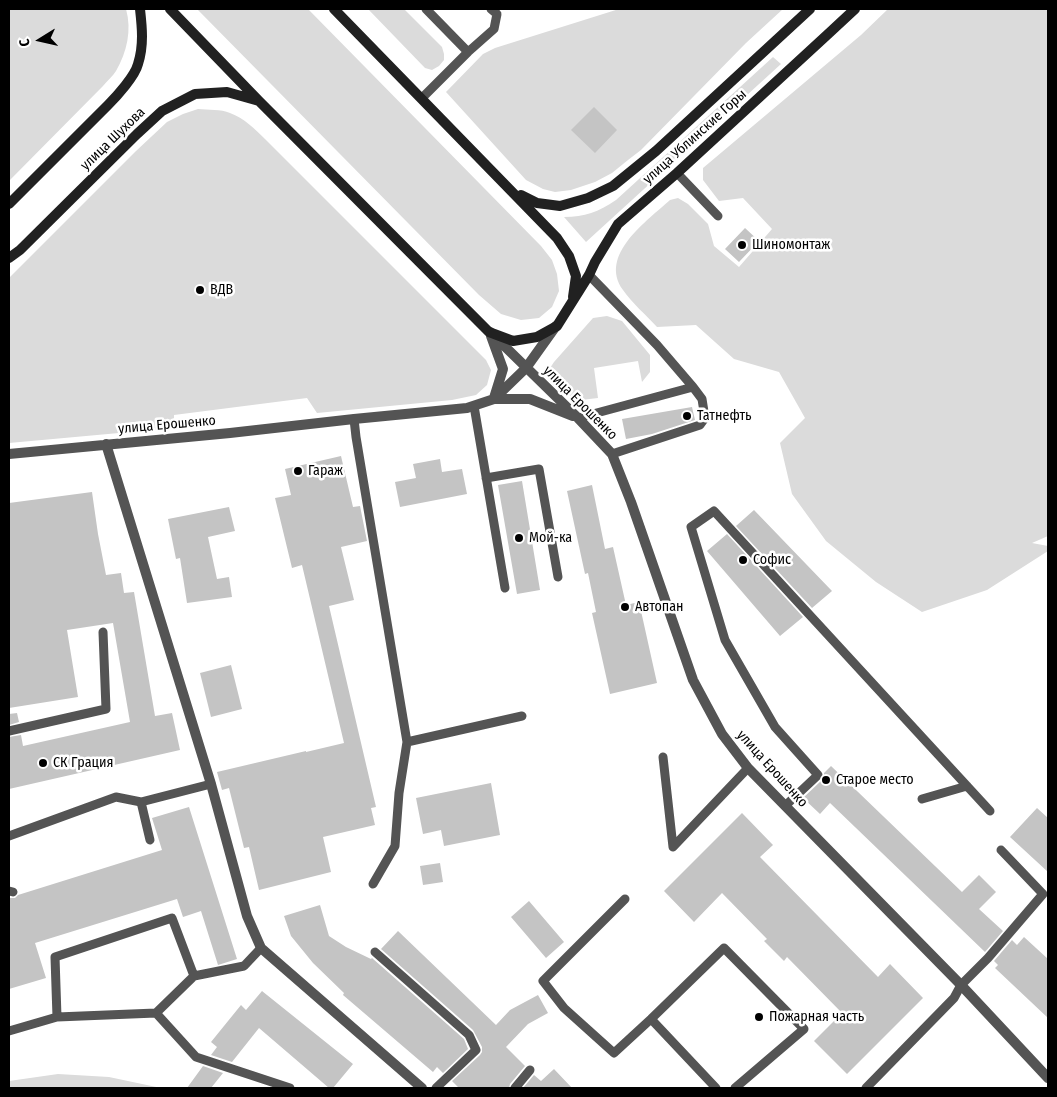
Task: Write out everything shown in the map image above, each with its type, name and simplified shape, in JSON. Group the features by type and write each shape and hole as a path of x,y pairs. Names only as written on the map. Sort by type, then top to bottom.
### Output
{"main road":[{"name":"улица Шухова","path":"9,204 122,90 138,66 143,35 140,9"},
{"name":"улица Ерошенко","path":"170,9 489,332 513,341 537,337 557,326"},
{"path":"334,9 557,238 569,256 576,276 572,302 557,326"},
{"name":"улица Ублинские Горы","path":"513,191 537,203 560,206 588,198 613,186 656,151 810,9"},
{"name":"улица Ублинские Горы","path":"572,302 618,224 677,173 855,9"},
{"name":"улица Шухова","path":"9,258 20,250 162,111 195,94 227,92 260,101"}],"street":[{"path":"494,399 526,368 557,326"},
{"name":"улица Ерошенко","path":"489,332 578,418 612,454 693,680 722,734 748,768 1047,1074"},
{"name":"улица Ерошенко","path":"9,454 230,434 354,418 467,408 494,399 503,369 489,332"},
{"path":"494,399 530,398 578,418"},
{"path":"106,444 211,784 247,916 261,948 422,1088"}],"lane":[{"path":"426,9 468,52"},
{"path":"422,98 494,29 497,14 492,9"},
{"path":"677,173 718,216"},
{"path":"589,275 657,345 693,387 702,399 705,418 700,425 612,454"},
{"path":"578,418 693,387"},
{"path":"474,406 504,588"},
{"path":"354,418 407,742 399,794 395,846 373,884"},
{"path":"486,478 539,469 558,577"},
{"path":"785,806 818,775 775,727 726,640 690,527 714,511 990,811"},
{"path":"9,731 106,709 103,632"},
{"path":"407,742 522,716"},
{"path":"663,757 672,847 748,768"},
{"path":"9,836 116,797 141,802 211,784"},
{"path":"922,799 967,786"},
{"path":"141,802 150,840"},
{"path":"866,1088 954,998 961,985 988,958 1042,894 1001,850"},
{"path":"625,899 543,981 564,1008 614,1052 724,948 804,1028 735,1088"},
{"path":"57,1017 55,956 172,918 194,976"},
{"path":"9,1031 57,1017 156,1013 194,976 244,966 261,948"},
{"path":"375,952 469,1035 476,1050 436,1088"},
{"path":"156,1013 196,1058 290,1088"},
{"path":"651,1018 716,1088"},
{"path":"515,1088 530,1070"}],"shaded area":[{"path":"9,9 126,9 129,25 126,49 115,73 9,181"},
{"path":"197,9 308,9 541,246 552,260 557,274 559,291 552,307 539,318 521,320 501,314 479,295"},
{"path":"368,9 404,9 442,47 444,60 432,70 425,68"},
{"path":"619,9 783,9 746,43 641,150 612,173 595,182 571,190 555,192 543,189 526,180 446,92 483,54 495,48"},
{"path":"888,9 1048,9 1048,536 1032,543 1048,546 1048,551 987,590 922,612 876,582 826,541 792,494 780,443 805,418 779,372 734,359 696,325 657,327 626,295 617,277 617,264 628,240 638,228 670,200 678,198 688,204 708,224 714,246 739,267 772,229 743,198 719,201 703,180 703,168 861,35"},
{"path":"773,57 781,64 586,242 564,217 591,213 616,200"},
{"path":"198,109 219,110 230,113 245,121 257,131 486,360 491,370 487,385 476,395 452,400 317,413 307,398 174,415 174,428 9,443 9,278 167,122"},
{"path":"607,316 622,321 650,355 650,372 642,382 638,361 594,368 598,398 581,400 567,395 553,385 548,371 593,318"},
{"path":"58,1074 109,1077 161,1088 9,1088 9,1081"}],"building":[{"path":"594,107 617,130 595,153 571,130"},
{"name":"Шиномонтаж","path":"745,228 759,241 739,262 725,249"},
{"path":"692,407 695,420 652,434 626,439 622,419"},
{"path":"341,456 353,507 360,506 367,541 341,547 354,600 329,606 376,807 371,808 375,825 323,837 331,872 259,890 249,847 244,848 229,788 222,790 217,772 344,743 302,565 292,568 275,498 291,495 285,469"},
{"path":"440,459 442,472 462,469 467,494 400,507 395,482 416,478 413,464"},
{"name":"Мой-ка","path":"522,481 540,590 517,594 498,485"},
{"path":"592,485 605,549 613,547 626,605 639,602 657,683 610,694 592,613 596,612 588,573 585,574 567,491"},
{"path":"92,492 106,575 121,573 124,593 134,592 155,716 172,713 180,750 9,789 9,737 21,735 23,746 130,722 113,623 67,630 78,697 9,708 9,503"},
{"path":"229,507 235,531 208,537 217,579 229,577 232,597 187,603 180,558 176,559 168,519"},
{"path":"754,510 832,591 812,608 736,526"},
{"path":"727,534 803,617 780,636 707,551"},
{"path":"231,665 242,709 211,717 200,673"},
{"path":"17,713 19,722 9,725 9,714"},
{"path":"831,766 962,892 979,875 996,892 979,909 1003,931 985,952 830,803 820,814 803,798 822,780 824,773"},
{"path":"491,783 500,835 444,846 441,830 423,834 416,798"},
{"path":"189,807 237,959 218,965 201,911 183,917 177,899 35,943 46,978 9,989 9,898 15,898 18,895 162,850 152,818"},
{"path":"1037,808 1048,818 1048,872 1010,837"},
{"path":"742,813 773,845 760,857 878,977 890,964 923,998 847,1074 814,1041 842,1013 787,957 784,961 764,941 767,939 722,893 694,922 664,891"},
{"path":"440,863 443,882 423,885 420,866"},
{"path":"529,901 564,942 546,958 511,917"},
{"path":"320,905 329,936 346,947 372,958 464,1039 468,1049 443,1073 437,1067 433,1072 343,995 344,993 313,963 291,936 284,916"},
{"path":"398,931 496,1025 510,1010 538,995 548,1013 528,1024 506,1047 525,1066 510,1084 509,1088 459,1088 452,1081 480,1055 482,1047 473,1030 381,949"},
{"path":"1024,937 1048,959 1048,1018 995,968 998,965 994,961 1012,940 1017,945"},
{"path":"262,991 353,1064 333,1088 329,1088 259,1028 232,1062 211,1055 217,1047 211,1042 241,1005 246,1010"},
{"path":"203,1066 223,1073 211,1088 187,1088"},
{"path":"554,1069 572,1088 523,1088 534,1075 541,1081"}],"place":[{"name":"Шиномонтаж","path":"742,245"},
{"name":"ВДВ","path":"200,290"},
{"name":"Татнефть","path":"687,416"},
{"name":"Гараж","path":"298,471"},
{"name":"Мой-ка","path":"519,538"},
{"name":"Софис","path":"743,560"},
{"name":"Автопан","path":"625,607"},
{"name":"СК Грация","path":"43,763"},
{"name":"Старое место","path":"826,780"},
{"name":"Пожарная часть","path":"759,1017"}]}
